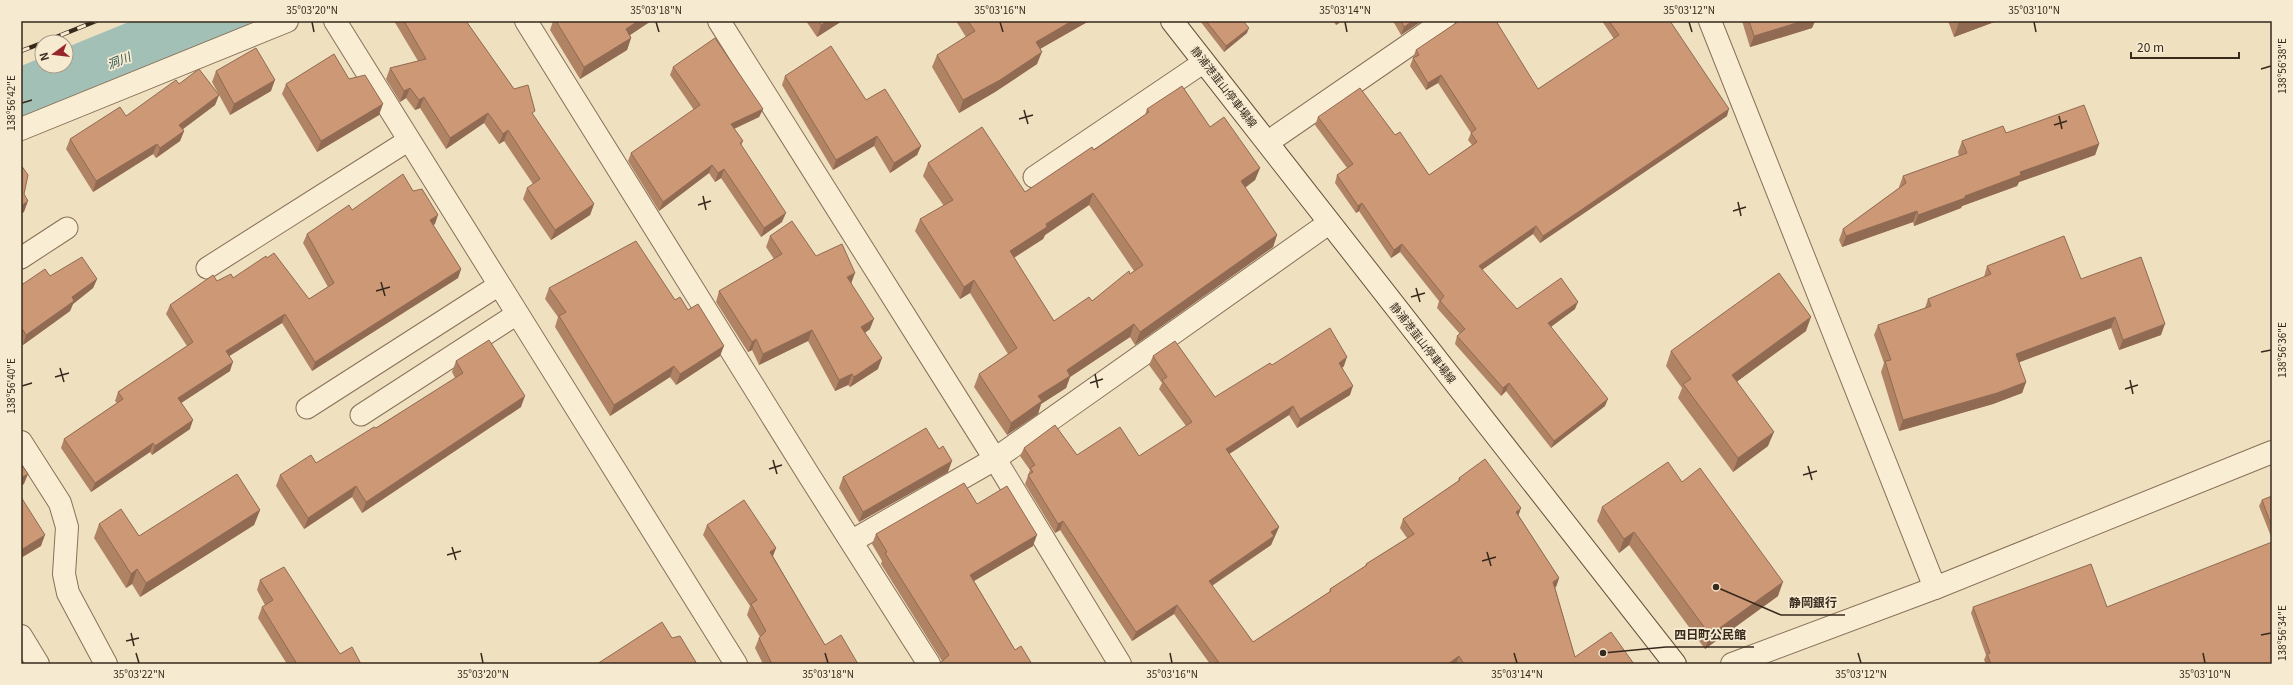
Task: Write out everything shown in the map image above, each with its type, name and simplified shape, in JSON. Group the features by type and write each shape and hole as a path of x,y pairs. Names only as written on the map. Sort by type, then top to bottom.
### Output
{"street":[{"path":"21,129 287,21"},
{"path":"334,21 517,314 729,662"},
{"path":"526,21 929,664"},
{"path":"719,21 995,459 1120,664"},
{"name":"静浦港韮山停車場線","path":"1172,21 1675,664"},
{"path":"1268,142 1444,21"},
{"path":"1710,21 1935,588"},
{"path":"852,542 995,459 1329,223"},
{"path":"21,442 60,503 67,527 64,574 68,593 106,664"},
{"path":"1732,664 1935,588 2272,452"},
{"path":"21,636 38,664"}],"lane":[{"path":"1034,177 1204,62"},
{"path":"207,268 409,140"},
{"path":"21,258 66,228"},
{"path":"307,408 499,285"},
{"path":"361,415 517,314"}],"building":[{"path":"404,21 466,21 514,89 528,85 535,111 532,113 594,204 555,230 527,188 540,179 508,130 503,134 488,113 450,138 424,97 419,100 410,88 404,91 390,68 426,59"},
{"path":"556,21 638,21 626,29 631,38 584,67"},
{"path":"819,21 828,21 821,25"},
{"path":"968,21 1072,21 1036,42 1042,52 1000,80 963,100 937,55 975,31"},
{"path":"1206,21 1243,21 1249,28 1226,46"},
{"path":"1401,21 1413,21 1404,27"},
{"path":"1459,21 1496,21 1538,89 1619,35 1609,21 1670,21 1729,109 1543,236 1536,226 1479,266 1517,309 1561,278 1578,302 1548,323 1608,399 1554,441 1509,383 1503,388 1457,336 1465,329 1440,301 1444,296 1402,244 1394,250 1362,203 1358,206 1337,175 1353,164 1318,117 1360,88 1395,135 1400,132 1429,175 1477,142 1471,133 1476,129 1441,75 1428,83 1413,58 1419,55 1416,50"},
{"path":"1749,21 1803,21 1754,36"},
{"path":"715,38 763,109 731,124 743,141 740,143 786,213 764,228 724,169 718,173 712,165 663,202 631,153 700,105 673,67"},
{"path":"831,46 866,100 885,89 921,146 894,163 877,136 836,160 785,76"},
{"path":"256,48 275,80 234,104 216,71"},
{"path":"334,54 349,79 365,75 383,104 321,141 286,84"},
{"path":"199,69 219,95 179,125 184,131 160,148 157,144 96,181 70,139 120,107 126,116 176,80 179,84"},
{"path":"1182,86 1210,127 1224,117 1260,168 1241,181 1277,235 1140,332 1134,324 1067,370 1070,376 1038,396 1042,401 1011,423 979,374 1017,348 974,280 964,287 920,219 953,200 928,163 982,127 1025,192 1092,147 1094,150 1149,112 1147,109","holes":["1093,193 1143,265 1130,274 1129,271 1092,301 1089,297 1054,321 1010,251 1047,227 1046,224"]},
{"path":"2084,105 2099,144 2020,172 2021,175 1965,196 1965,198 1918,215 1917,211 1846,236 1843,229 1906,183 1903,176 1967,153 1962,141 2003,126 2006,133"},
{"path":"21,165 28,175 24,194 28,201 21,206"},
{"path":"403,174 413,191 422,189 438,215 430,220 461,269 315,362 285,314 226,351 233,362 178,398 193,420 155,446 153,443 95,483 64,439 123,399 118,392 193,342 170,305 213,275 217,281 231,274 233,278 266,256 267,258 274,253 309,299 334,283 307,234 349,205 352,210"},
{"path":"792,221 816,256 842,244 855,273 847,277 874,319 861,327 882,358 854,377 852,374 839,380 812,330 763,354 756,339 752,342 719,291 782,254 770,236"},
{"path":"2064,236 2081,279 2141,257 2165,324 2123,340 2115,317 2016,354 2026,382 1997,393 1903,420 1885,361 1891,360 1878,325 1931,306 1928,299 1991,274 1987,266"},
{"path":"636,241 675,300 680,297 688,310 698,304 724,346 680,374 674,366 614,405 559,316 566,312 549,288"},
{"path":"82,257 97,279 72,297 74,301 26,335 23,330 21,331 21,282 23,284 45,269 50,276"},
{"path":"1779,273 1811,317 1732,375 1774,432 1738,458 1683,384 1691,379 1671,351"},
{"path":"1330,328 1347,357 1339,363 1353,386 1300,419 1293,406 1226,449 1279,527 1271,532 1274,536 1209,581 1253,642 1331,591 1330,589 1367,565 1366,564 1414,534 1403,519 1460,480 1459,478 1485,459 1521,508 1516,512 1559,578 1553,582 1575,657 1611,632 1634,664 1464,664 1459,656 1448,664 1220,664 1177,605 1136,632 1063,521 1058,524 1028,475 1033,472 1030,468 1035,465 1024,448 1055,425 1077,455 1120,427 1139,456 1192,422 1162,380 1167,377 1153,356 1175,341 1215,397 1270,363 1272,365"},
{"path":"489,340 525,396 366,502 356,486 308,518 280,475 311,455 316,463 374,427 376,428 463,373 456,361"},
{"path":"926,428 939,449 943,446 952,461 863,512 843,477"},
{"path":"1668,462 1682,482 1700,468 1783,582 1710,635 1634,532 1624,539 1602,507"},
{"path":"21,464 28,474 21,478"},
{"path":"237,474 260,510 146,583 137,569 131,574 99,524 121,509 139,536"},
{"path":"964,483 977,504 1007,486 1037,535 970,575 1015,650 1021,646 1032,664 939,664 949,655 885,553 887,552 876,534"},
{"path":"2272,496 2272,527 2262,500"},
{"path":"21,497 45,535 21,550"},
{"path":"744,500 776,548 770,552 825,645 841,635 858,664 772,664 759,638 766,631 751,604 757,600 707,525"},
{"path":"2272,542 2272,664 1991,664 1987,654 1990,653 1973,607 2091,564 2107,607"},
{"path":"284,567 340,654 352,647 361,664 297,664 262,607 273,600 260,580"},
{"path":"662,622 672,638 680,636 697,664 597,664"}],"waterway":[{"name":"洞川","path":"21,101 217,21"}],"railway":[{"path":"64,34 96,21"},
{"path":"21,51 34,46"}],"place":[{"name":"静岡銀行","path":"1716,587"},
{"name":"四日町公民館","path":"1603,653"}]}
